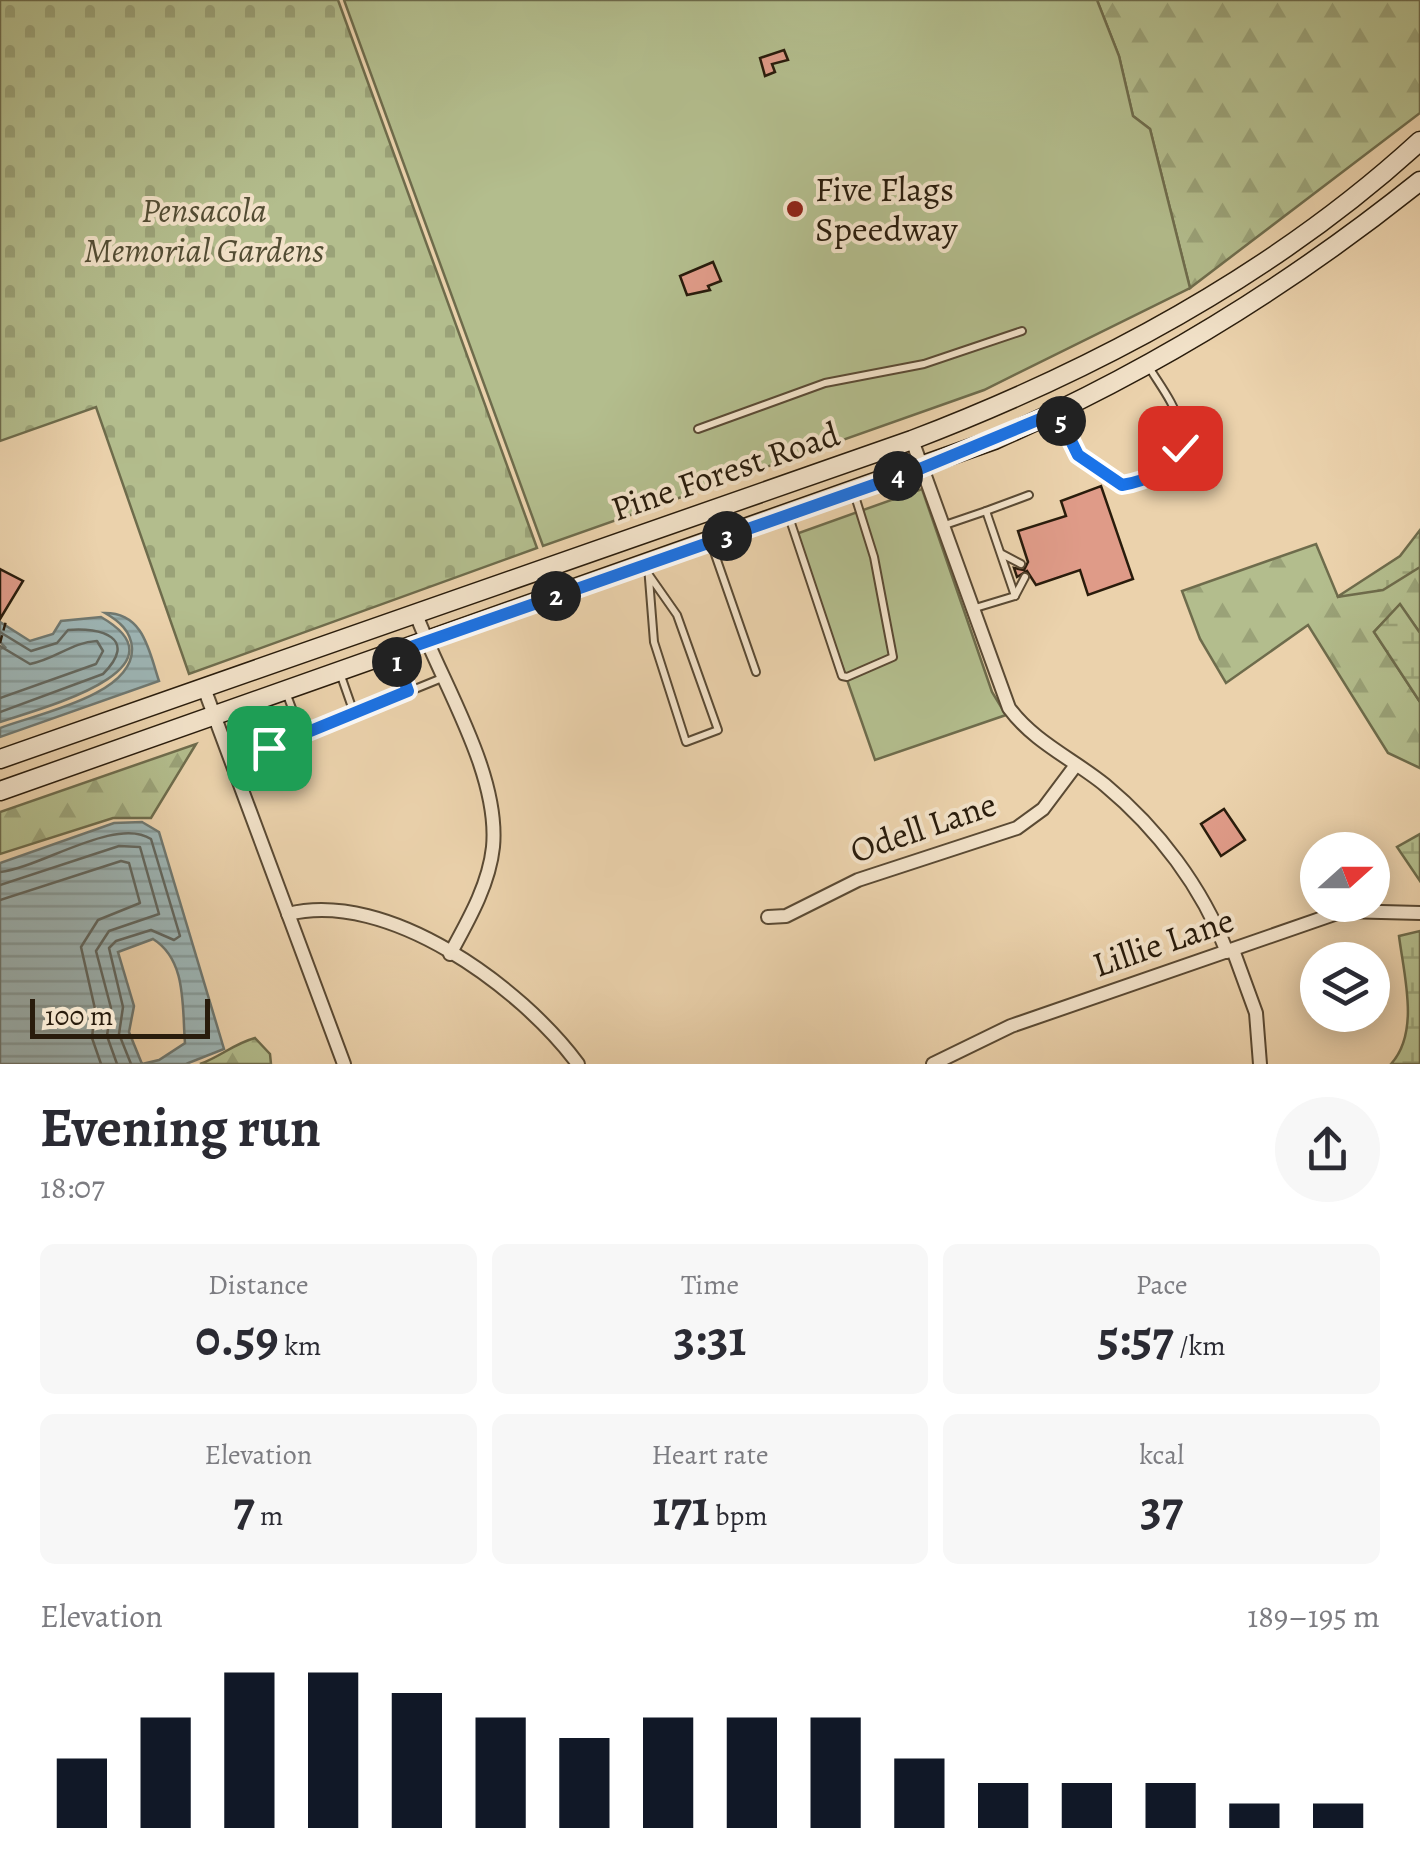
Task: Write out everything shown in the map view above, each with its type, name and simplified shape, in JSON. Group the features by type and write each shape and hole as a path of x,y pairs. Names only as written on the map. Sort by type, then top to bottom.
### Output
{"main road":[{"name":"Pine Forest Road","path":"0,759 912,440 1044,386 1138,338 1254,268 1342,206 1420,141"},
{"name":"Pine Forest Road","path":"0,792 492,619 648,569 711,542 922,468 1057,412 1149,367 1282,286 1420,181"},
{"path":"724,506 734,534"},
{"path":"481,591 492,619"}],"street":[{"path":"1044,386 1057,412"},
{"path":"912,440 1009,708 1040,740 1127,805 1170,852 1230,951 1256,1013 1260,1064"},
{"path":"416,614 474,752 493,822 490,866 450,954"},
{"path":"204,688 344,1064"},
{"name":"Odell Lane","path":"768,917 786,916 858,880 1016,828 1043,809 1076,764"},
{"path":"288,914 327,908 367,915 405,929 450,954 524,1006 578,1064"},
{"name":"Lillie Lane","path":"932,1064 1011,1026 1352,910 1420,913"}],"lane":[{"path":"698,429 825,383 924,364 1022,331"},
{"path":"1057,412 1078,455 1122,485 1140,482 1172,463 1180,448 1180,423 1149,367"},
{"path":"788,515 842,676 846,677 893,657 874,557 853,492"},
{"path":"940,520 986,511 1029,495"},
{"path":"986,511 1015,596"},
{"path":"711,542 756,672"},
{"path":"1001,553 1021,564"},
{"path":"648,569 677,615 718,730 686,742 654,642 648,569"},
{"path":"971,610 1015,596 1025,576"},
{"path":"394,653 408,691"},
{"path":"340,672 354,713"},
{"path":"269,748 442,678"},
{"path":"286,691 302,735"}],"path":[{"path":"0,642 6,621"}],"green space":[{"name":"Pensacola Memorial Gardens","path":"0,0 338,0 537,548 189,674 96,407 0,441"},
{"name":"Five Flags Speedway","path":"344,0 1097,0 1119,56 1133,116 1150,129 1190,288 984,390 543,546"},
{"path":"1097,0 1420,0 1420,113 1190,288 1150,129 1133,116 1119,56"},
{"path":"922,489 992,692 1006,715 875,760 796,534"},
{"path":"1420,530 1420,567 1383,590 1337,597 1400,556"},
{"path":"1316,544 1338,597 1420,567 1420,633 1400,605 1374,632 1420,702 1420,768 1388,753 1308,625 1226,683 1200,639 1182,591"},
{"path":"1400,604 1420,633 1420,702 1374,632"},
{"path":"196,744 151,818 113,818 0,854 0,812"},
{"path":"1420,834 1420,881 1397,847"},
{"path":"1420,931 1420,1064 1391,1064 1400,1051 1408,1020 1399,936"},
{"path":"255,1038 270,1054 271,1064 200,1064 240,1043"}],"water":[{"path":"105,613 128,619 137,627 148,646 159,681 0,737 0,728 81,700 117,678 128,664 131,642 123,627"},
{"path":"101,617 125,636 129,654 119,670 72,697 0,722 0,649 5,647 0,642 0,622 30,641 53,634 61,621"},
{"path":"142,822 159,832 224,1049 186,1064 142,1064 0,1064 0,863 114,823","holes":["153,939 164,948 177,972 185,1043 159,1060 142,1064 129,1032 134,1006 118,952"]}],"building":[{"path":"784,50 788,60 772,64 775,72 765,76 760,58"},
{"path":"713,262 721,281 708,286 710,290 687,295 680,276"},
{"path":"1101,486 1133,579 1088,595 1080,570 1036,585 1027,571 1017,577 1014,568 1024,570 1028,562 1018,531 1066,516 1061,501"},
{"path":"0,569 23,581 0,619"},
{"path":"1224,809 1245,840 1221,856 1201,824"}],"place":[{"name":"Five Flags Speedway","path":"795,209"}],"route":[{"path":"269,748 408,691 394,653 922,468 1057,412 1078,455 1122,485 1140,482 1172,463 1180,448"}]}
